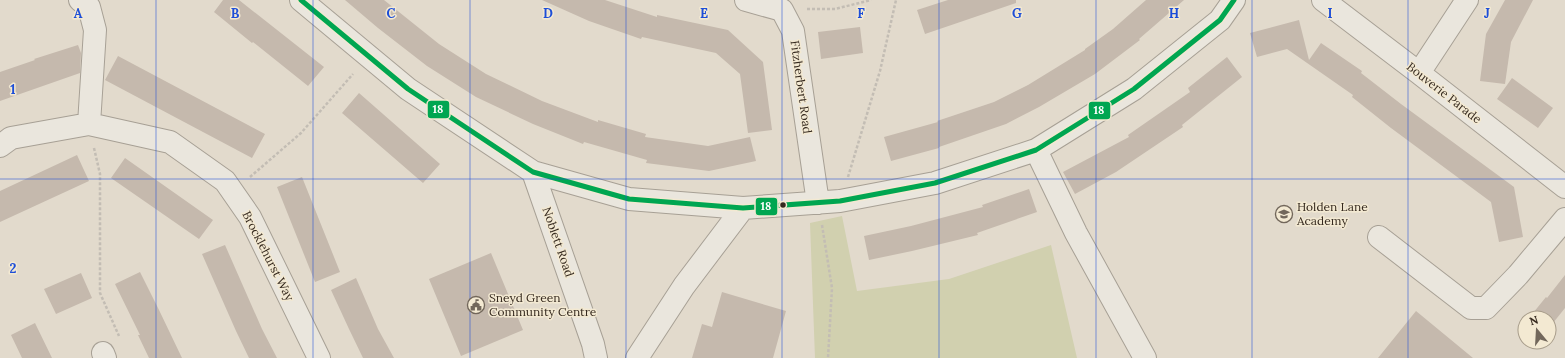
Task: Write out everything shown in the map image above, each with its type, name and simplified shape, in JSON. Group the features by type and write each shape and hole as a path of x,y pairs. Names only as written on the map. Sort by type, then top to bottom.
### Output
{"street":[{"path":"80,0 89,7 95,30 89,124"},
{"path":"301,0 408,89 534,172 630,199 743,208 840,201 935,183 1036,150 1134,89 1220,20 1234,0"},
{"path":"746,0 782,10"},
{"name":"Bouverie Parade","path":"1323,0 1420,73 1565,187"},
{"path":"1420,73 1467,0"},
{"name":"Fitzherbert Road","path":"782,10 793,32 818,203"},
{"name":"Brocklehurst Way","path":"0,146 11,138 89,124 170,142 225,181 250,217 319,358"},
{"path":"1036,150 1076,233 1145,358"},
{"name":"Noblett Road","path":"534,172 593,344 596,358"},
{"path":"637,358 684,286 743,208"},
{"path":"1379,237 1471,308 1486,308 1518,274 1565,219"}],"path":[{"path":"782,10 835,9 871,0"},
{"path":"840,201 880,71 896,0"},
{"path":"232,192 301,133 369,56"},
{"path":"89,124 100,174 100,293 122,342 104,356"},
{"path":"818,203 832,288 828,358"}],"green space":[{"path":"842,216 857,291 949,279 1051,245 1077,358 815,358 810,223"}],"building":[{"path":"223,0 239,0 324,67 308,86 214,12"},
{"path":"345,0 384,0 439,44 486,74 542,101 598,122 598,120 646,134 645,137 708,146 750,137 756,161 709,171 646,163 647,160 584,142 583,144 533,124 476,97 427,66"},
{"path":"542,0 605,0 657,17 657,15 728,30 763,62 772,130 748,133 740,74 716,53 642,37 641,39 589,21"},
{"path":"948,0 1016,0 1016,3 925,34 917,10"},
{"path":"1146,0 1184,0 1139,39 1140,40 1095,74 1039,107 1006,124 939,148 891,161 884,137 938,122 937,121 994,102 1028,85 1085,50 1113,29"},
{"path":"1505,0 1533,0 1511,42 1505,84 1480,81 1486,34"},
{"path":"1299,20 1309,60 1321,43 1362,71 1361,73 1401,104 1514,187 1523,237 1499,242 1491,202 1391,128 1352,97 1353,95 1287,49 1257,57 1250,33"},
{"path":"860,27 863,53 821,59 818,32"},
{"path":"78,45 81,53 80,73 0,101 0,72"},
{"path":"118,56 265,134 252,158 105,80"},
{"path":"1227,57 1242,77 1182,125 1183,127 1116,172 1075,194 1063,172 1129,137 1128,135 1190,92 1188,88"},
{"path":"1512,78 1553,108 1538,128 1497,99"},
{"path":"359,93 440,164 423,183 342,113"},
{"path":"77,155 89,181 0,222 0,191"},
{"path":"125,158 213,220 199,239 111,178"},
{"path":"302,177 340,272 315,282 277,187"},
{"path":"1029,189 1037,212 977,233 978,235 869,260 864,236 911,226 983,207 982,205"},
{"path":"225,245 262,329 277,358 249,358 236,331 202,254"},
{"name":"Sneyd Green Community Centre","path":"491,253 523,330 461,356 429,279"},
{"path":"140,272 182,358 149,358 138,335 140,335 115,284"},
{"path":"81,273 92,298 56,314 44,289"},
{"path":"1565,275 1565,308 1557,318 1557,310 1535,310 1546,297 1547,298"},
{"path":"356,278 378,329 394,358 363,358 349,329 331,290"},
{"path":"722,292 786,311 773,358 692,358 702,324 712,327"},
{"path":"1416,311 1473,358 1378,358"},
{"path":"35,323 52,358 22,358 11,335"}],"transit line":[{"name":"18","path":"301,0 408,89 533,172 629,199 743,208 840,201 935,183 1036,150 1134,89 1220,20 1234,0"}],"place":[{"name":"Holden Lane Academy","path":"1284,214"},
{"name":"Sneyd Green Community Centre","path":"476,305"}]}
